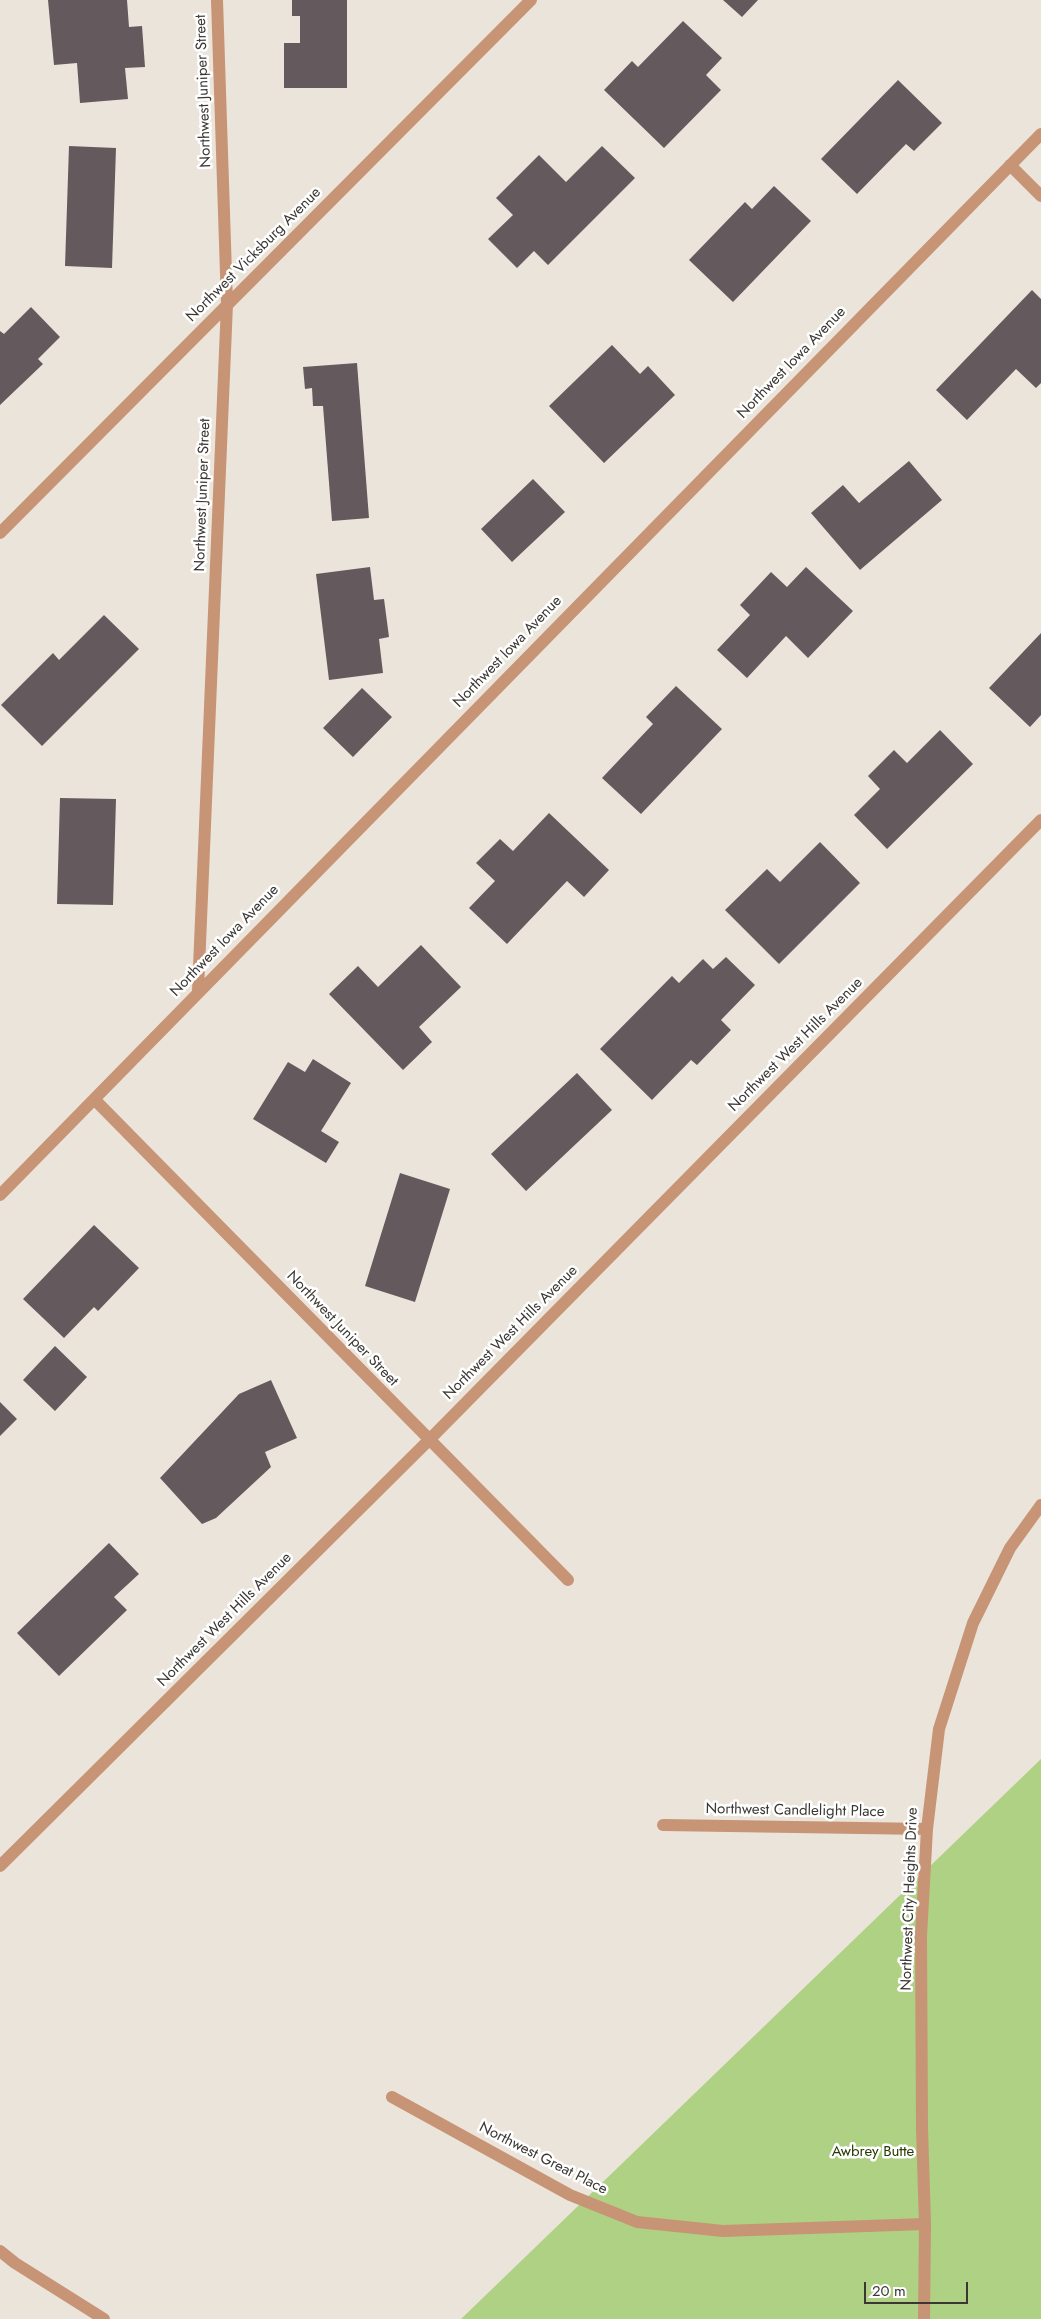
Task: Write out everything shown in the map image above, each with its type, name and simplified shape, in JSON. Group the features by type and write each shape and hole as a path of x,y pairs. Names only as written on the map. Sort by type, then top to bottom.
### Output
{"street":[{"name":"Northwest Juniper Street","path":"198,991 227,304 217,0"},
{"name":"Northwest Vicksburg Avenue","path":"0,533 531,0"},
{"name":"Northwest Iowa Avenue","path":"0,1194 95,1100 198,991 1041,134"},
{"path":"1010,165 1041,196"},
{"name":"Northwest West Hills Avenue","path":"0,1866 429,1440 1041,820"},
{"name":"Northwest Juniper Street","path":"95,1100 568,1580"},
{"name":"Northwest City Heights Drive","path":"924,2319 925,2224 922,2128 921,1936 927,1830 939,1728 973,1623 1010,1548 1041,1505"},
{"name":"Northwest Candlelight Place","path":"663,1825 927,1830"},
{"name":"Northwest Great Place","path":"392,2097 570,2195 637,2222 723,2231 925,2224"},
{"path":"0,2251 14,2263 104,2319"}],"green space":[{"name":"Awbrey Butte","path":"1041,1759 1041,2319 461,2319"}],"building":[{"path":"48,0 127,0 129,27 142,26 145,67 125,68 128,99 80,103 77,63 54,65"},
{"path":"292,0 347,0 347,88 284,88 284,43 300,43 300,16 292,16"},
{"path":"723,0 758,0 742,17"},
{"path":"683,21 722,58 706,75 721,90 664,148 604,90 632,61 638,67"},
{"path":"898,80 942,123 914,151 906,144 857,194 821,159"},
{"path":"69,146 116,148 112,268 65,266"},
{"path":"602,146 635,178 548,265 534,251 517,268 488,239 513,215 496,198 539,155 566,182"},
{"path":"774,186 811,221 733,302 689,260 745,202 752,209"},
{"path":"1032,290 1041,299 1041,383 1036,388 1016,369 967,420 936,390"},
{"path":"31,307 60,337 38,359 43,364 0,405 0,331 4,334"},
{"path":"612,345 640,374 648,366 675,395 604,463 549,406"},
{"path":"357,363 369,518 332,521 323,406 313,406 312,388 305,389 303,367"},
{"path":"909,461 942,500 860,570 811,513 843,485 859,503"},
{"path":"533,479 565,512 512,562 481,529"},
{"path":"370,567 374,600 384,599 389,637 379,639 383,673 329,680 316,574"},
{"path":"806,567 853,611 808,658 786,636 747,678 717,650 750,615 740,605 771,572 787,587"},
{"path":"104,615 139,649 42,746 1,705 53,653 59,660"},
{"path":"1041,633 1041,715 1030,727 989,688"},
{"path":"676,686 722,729 641,814 602,778 653,724 646,717"},
{"path":"362,688 392,717 353,757 323,728"},
{"path":"940,730 973,764 887,849 854,815 880,789 868,776 894,750 907,763"},
{"path":"60,798 116,799 113,905 57,904"},
{"path":"549,813 609,870 584,897 567,881 507,944 469,908 495,881 476,863 500,839 513,851"},
{"path":"820,842 860,883 779,964 725,910 767,869 780,882"},
{"path":"421,945 461,987 419,1027 432,1042 403,1070 329,994 358,966 378,987"},
{"path":"726,957 755,985 721,1020 731,1030 697,1065 691,1060 652,1100 600,1049 672,976 679,983 703,959 713,969"},
{"path":"313,1059 351,1083 321,1131 339,1142 326,1163 253,1119 288,1062 305,1072"},
{"path":"577,1073 612,1110 526,1191 491,1154"},
{"path":"400,1173 450,1189 415,1302 365,1286"},
{"path":"94,1225 139,1268 98,1311 94,1307 64,1338 23,1299"},
{"path":"55,1346 87,1377 55,1411 23,1380"},
{"path":"271,1380 297,1438 265,1452 271,1467 216,1518 202,1524 160,1478 239,1394"},
{"path":"0,1402 17,1419 0,1436"},
{"path":"109,1543 139,1574 114,1597 127,1610 59,1676 17,1633"}]}
